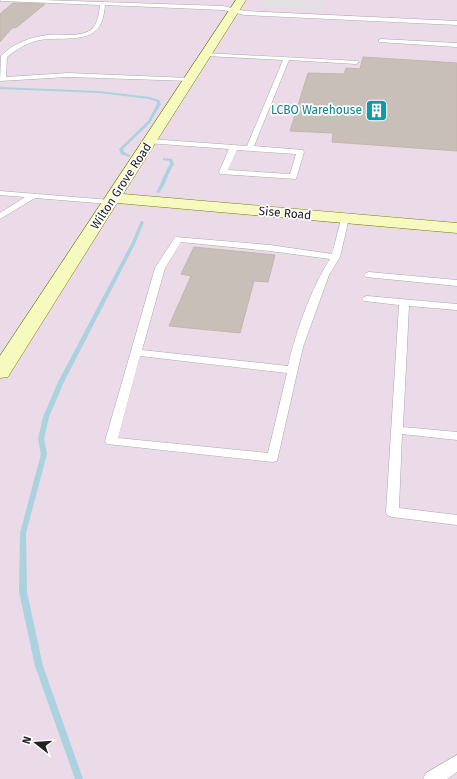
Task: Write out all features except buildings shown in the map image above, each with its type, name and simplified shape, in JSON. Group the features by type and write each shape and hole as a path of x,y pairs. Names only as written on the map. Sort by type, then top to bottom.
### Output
{"main road":[{"name":"Wilton Grove Road","path":"0,372 237,5"},
{"name":"Sise Road","path":"111,200 457,228"}],"lane":[{"path":"1,0 223,8 237,5 245,13 457,23"},
{"path":"156,6 159,0"},
{"path":"103,4 101,20 90,33 32,39 15,47 4,56 2,79 68,75 189,80"},
{"path":"381,41 457,45"},
{"path":"206,54 356,62"},
{"path":"250,148 287,58"},
{"path":"150,141 250,148 300,152 293,177 223,172 234,147"},
{"path":"0,194 111,200"},
{"path":"0,218 33,196"},
{"path":"336,257 270,248 178,239 160,268 111,441 273,458 298,347 324,275 336,257 345,218"},
{"path":"369,276 457,283"},
{"path":"367,299 457,307"},
{"path":"404,303 392,512 457,520"},
{"path":"137,353 292,370"},
{"path":"397,430 457,436"},
{"path":"432,779 457,763"}],"shaded area":[{"path":"0,0 457,0 457,779 0,779"},
{"path":"263,0 297,0 296,1 323,3 320,9 260,6"}],"waterway":[{"path":"0,88 99,92 150,98 158,101 159,104 149,122 121,149 122,153 129,156"},
{"path":"158,192 163,185 172,164 171,160 164,159"},
{"path":"79,779 39,666 23,592 23,533 44,454 41,439 46,417 61,382 133,244 142,222"}],"place":[{"name":"LCBO Warehouse","path":"377,110"}]}
